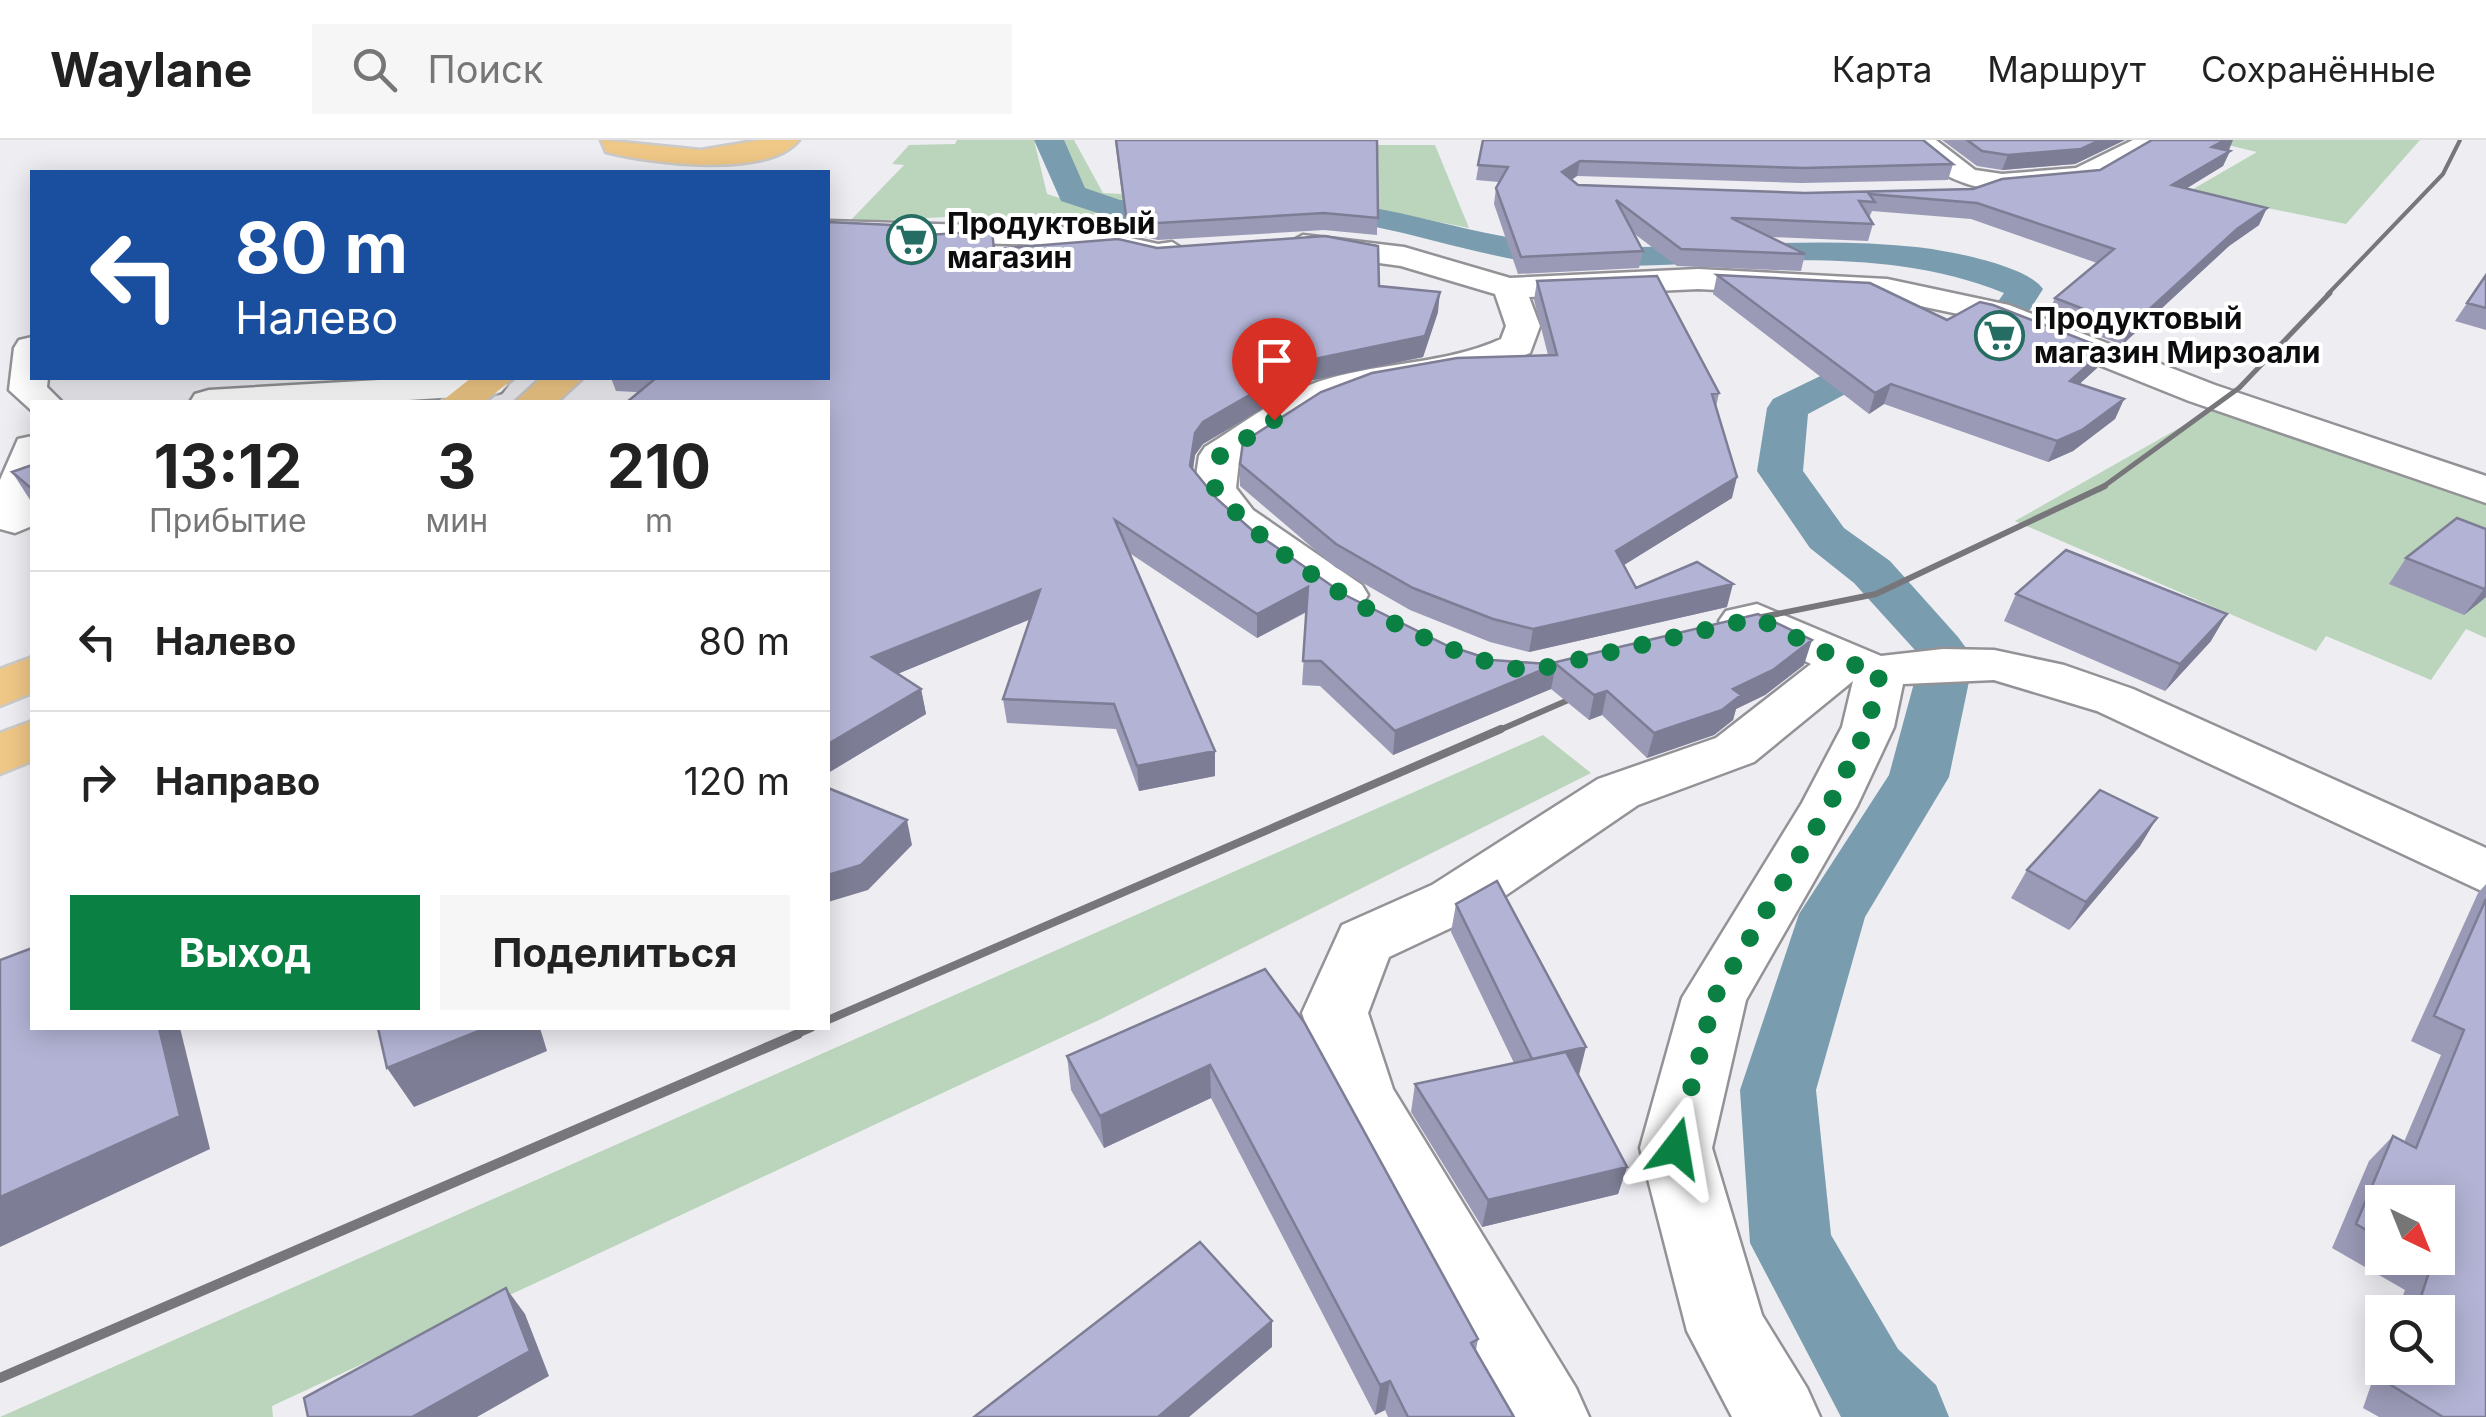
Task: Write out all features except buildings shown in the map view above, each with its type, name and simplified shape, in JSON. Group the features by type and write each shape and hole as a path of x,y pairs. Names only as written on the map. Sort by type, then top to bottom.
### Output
{"main road":[{"path":"616,153 690,160 750,154 786,140"},
{"path":"782,170 810,140"},
{"path":"536,400 562,380"},
{"path":"0,690 30,673"},
{"path":"0,756 30,739"}],"street":[{"path":"1918,140 1966,178 1990,183 2082,176 2154,140"},
{"path":"1930,193 1967,192 1990,183"},
{"path":"830,230 1085,238 1158,254 1211,248"},
{"path":"1266,244 1324,243 1404,256 1510,288 1698,280 1905,292 1997,312 2202,393 2486,490"},
{"path":"1387,616 1336,590 1238,519 1215,488 1220,456 1295,403 1352,383 1485,362 1517,346 1523,326 1510,288"},
{"path":"30,369 28,390 40,400"},
{"path":"223,400 320,386 481,388"},
{"path":"14,520 13,503 30,454"},
{"path":"1706,630 1757,618 1863,667 1994,665 2046,676 2115,700 2486,872"},
{"path":"1548,1417 1362,1098 1335,1013 1364,942 1454,901 1618,792 1735,750 1863,667"},
{"path":"1778,1417 1727,1331 1676,1148 1714,998 1829,806 1868,726 1863,667"}],"green space":[{"path":"957,140 1034,140 1047,194 1128,220 1112,233 965,216 849,222 904,165 892,164 909,145 955,144"},
{"path":"1056,140 1074,140 1103,193 1157,196 1333,145 1435,145 1469,228 1349,204 1124,205 1082,193"},
{"path":"2207,140 2420,140 2346,224 2188,192 2257,152"},
{"path":"2225,402 2486,502 2486,638 2466,629 2431,680 2326,636 2316,651 2015,521"},
{"path":"1543,735 1591,773 1101,1019 272,1406 273,1417 0,1417"}],"waterway":[{"path":"1049,140 1072,194 1116,209 1207,216"},
{"path":"1299,211 1371,216 1484,245 1564,255 1628,257 1805,251 1922,258 1976,269 2025,289 2016,303"},
{"path":"1901,349 1788,408 1780,471 1827,538 1872,572 1939,648"},
{"path":"1904,1417 1867,1380 1791,1243 1778,1090 1832,914 1919,777 1944,672"}],"railway":[{"path":"2327,295 2443,174 2460,140"},
{"path":"2103,487 2239,388 2330,293"},
{"path":"1736,627 1757,618 1876,594 2103,487"},
{"path":"1495,732 1589,691"},
{"path":"830,1019 1501,729"},
{"path":"792,1036 806,1030"},
{"path":"0,1378 798,1034"}],"place":[{"name":"Продуктовый магазин","path":"912,240"},
{"name":"Продуктовый магазин Мирзоали","path":"1999,335"}],"route":[{"path":"1274,420 1220,456 1215,488 1238,519 1336,590 1492,666 1530,671 1757,618 1845,662 1880,672 1868,726 1829,806 1714,998 1676,1148"}]}
